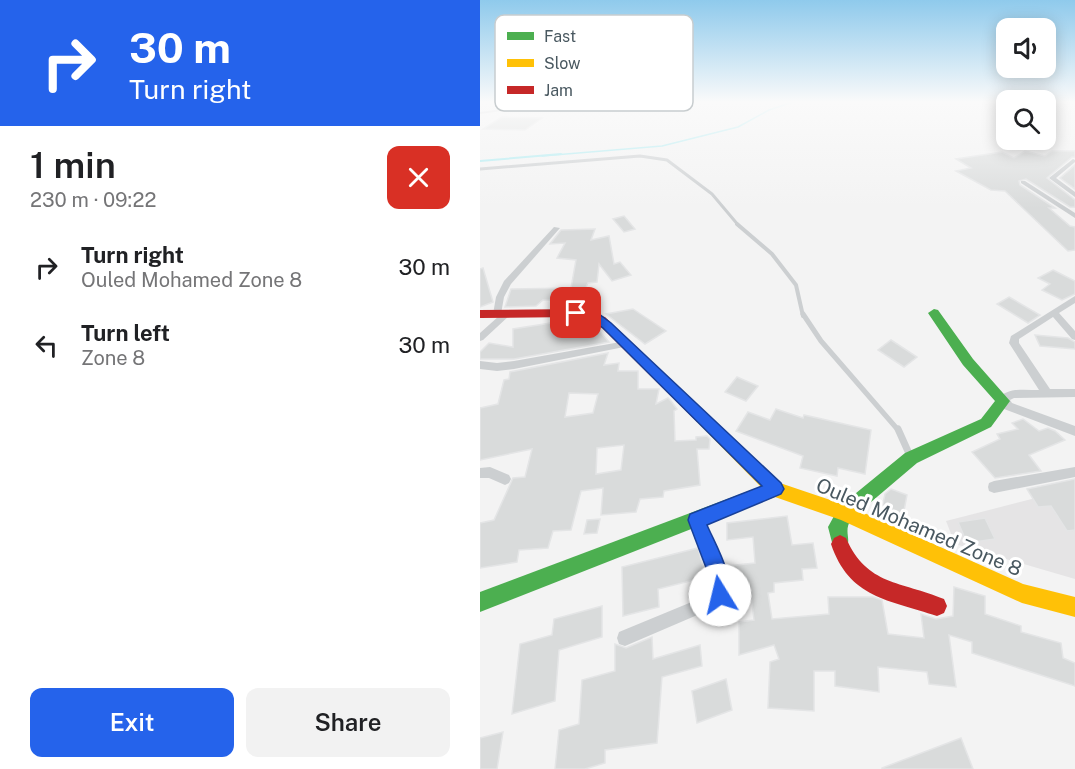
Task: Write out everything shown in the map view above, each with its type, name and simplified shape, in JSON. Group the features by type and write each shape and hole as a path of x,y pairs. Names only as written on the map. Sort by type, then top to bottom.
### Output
{"main road":[{"path":"934,313 968,362 1003,401 986,423 911,458 845,513 837,527 843,559 862,580 937,606"},
{"path":"480,314 585,314 600,320 776,489 480,602"},
{"name":"Ouled Mohamed Zone 8","path":"776,489 845,513 1022,593 1075,607"}],"street":[{"path":"1073,160 1052,178 1075,195"},
{"path":"1023,182 1075,216"},
{"path":"480,338 502,314 500,297 507,283 556,228"},
{"path":"1047,393 1014,343 1014,338 1075,299"},
{"path":"1054,312 1075,337"},
{"path":"480,365 497,367 514,365 626,344"},
{"path":"1075,393 1003,397 1003,401 1020,411 1075,431"},
{"path":"480,473 490,472 505,478"},
{"path":"994,487 1075,472"},
{"path":"625,638 718,598 721,584 696,520"}],"lane":[{"path":"480,169 640,156 667,160 712,194 731,219 772,254 795,285 802,316 902,434 911,458"}],"shaded area":[{"path":"1075,488 1075,579 955,544 946,521"}],"building":[{"path":"1025,151 1045,156 1052,151 1075,151 1075,157 1072,157 1047,178 1075,200 1075,207 1070,207 1026,179 1019,181 1020,185 1055,208 1049,208 1070,226 1075,227 1075,250 1068,251 1005,191 991,190 956,171 971,168 956,159 1002,152 1014,158"},
{"path":"1075,165 1075,189 1060,178"},
{"path":"624,216 635,229 624,232 613,219"},
{"path":"595,229 591,240 609,236 614,264 620,262 631,275 612,281 599,264 597,282 588,283 581,298 575,294 575,300 543,300 536,306 505,307 511,289 571,288 576,260 557,258 565,243 550,244 561,230"},
{"path":"483,268 493,302 480,307 480,269"},
{"path":"1053,270 1075,281 1075,294 1062,300 1042,290 1050,284 1038,278"},
{"path":"1009,297 1040,315 1028,323 997,304"},
{"path":"633,309 666,331 645,344 606,314"},
{"path":"570,320 568,325 573,322 572,330 595,326 609,342 514,359 480,359 480,352 489,343 513,347 513,329"},
{"path":"1035,335 1068,338 1075,342 1075,349 1040,346"},
{"path":"891,340 917,357 904,367 878,350"},
{"path":"608,353 604,365 619,363 618,371 638,371 638,389 659,389 656,404 668,398 671,401 677,409 674,411 675,441 696,440 696,437 707,436 710,439 709,449 697,449 700,485 664,491 663,497 640,499 636,512 601,515 603,488 581,491 571,530 553,531 548,548 519,550 517,562 480,568 480,523 494,520 513,478 525,477 532,449 480,460 480,408 498,404 504,380 509,379 510,372","holes":["569,393 598,394 593,413 565,417","624,445 621,470 596,474 597,448"]},
{"path":"737,377 758,386 746,401 725,392"},
{"path":"776,409 803,418 804,415 871,430 865,474 838,468 837,476 800,468 803,456 736,431 748,412 770,420"},
{"path":"1023,419 1039,431 1048,428 1055,431 1065,440 1029,455 1041,471 995,478 972,452 1000,439 997,434 1018,429 1012,423"},
{"path":"1075,479 1075,530 1067,531 1051,506 1038,507 1027,489"},
{"path":"891,489 907,495 903,516 882,508 885,494"},
{"path":"787,516 792,545 813,543 817,568 802,569 803,580 774,583 774,592 768,593 772,619 829,614 828,597 873,597 882,600 888,634 924,638 921,614 936,619 953,616 954,587 985,596 985,614 1021,626 1021,632 1061,643 1063,658 1075,663 1075,686 972,653 972,642 949,635 956,687 929,684 927,672 878,667 879,692 835,686 835,671 814,671 814,711 768,708 770,662 779,659 774,645 739,655 739,622 754,620 751,595 728,598 730,585 727,566 755,563 753,537 727,540 727,523"},
{"path":"985,518 995,539 967,543 958,522"},
{"path":"600,519 597,533 584,534 587,520"},
{"path":"698,548 706,577 658,589 659,607 623,616 622,567"},
{"path":"602,606 602,637 559,650 555,701 512,714 520,644 552,635 554,619"},
{"path":"652,637 653,659 700,645 702,666 662,677 657,743 605,750 605,763 585,769 555,769 559,730 579,724 582,680 615,671 615,644 626,648"},
{"path":"726,679 732,710 697,723 692,691"},
{"path":"503,732 497,769 480,769 480,738"},
{"path":"961,738 973,769 882,769 882,768"}],"waterway":[{"path":"542,156 662,146 698,137"},
{"path":"480,161 561,154"}],"traffic: fast":[{"path":"840,544 837,527 845,513 911,458 986,423 1003,401 968,362 934,313"},
{"path":"480,602 754,497"}],"traffic: slow":[{"path":"702,418 775,489"},
{"path":"754,497 775,489 845,513 1022,593 1075,607"}],"traffic: jam":[{"path":"480,314 576,313 601,320 702,418"},
{"path":"840,544 853,570 865,579 893,592 937,606"}],"route":[{"path":"576,313 595,317 607,326 776,489 696,520 721,584 720,595"}]}
